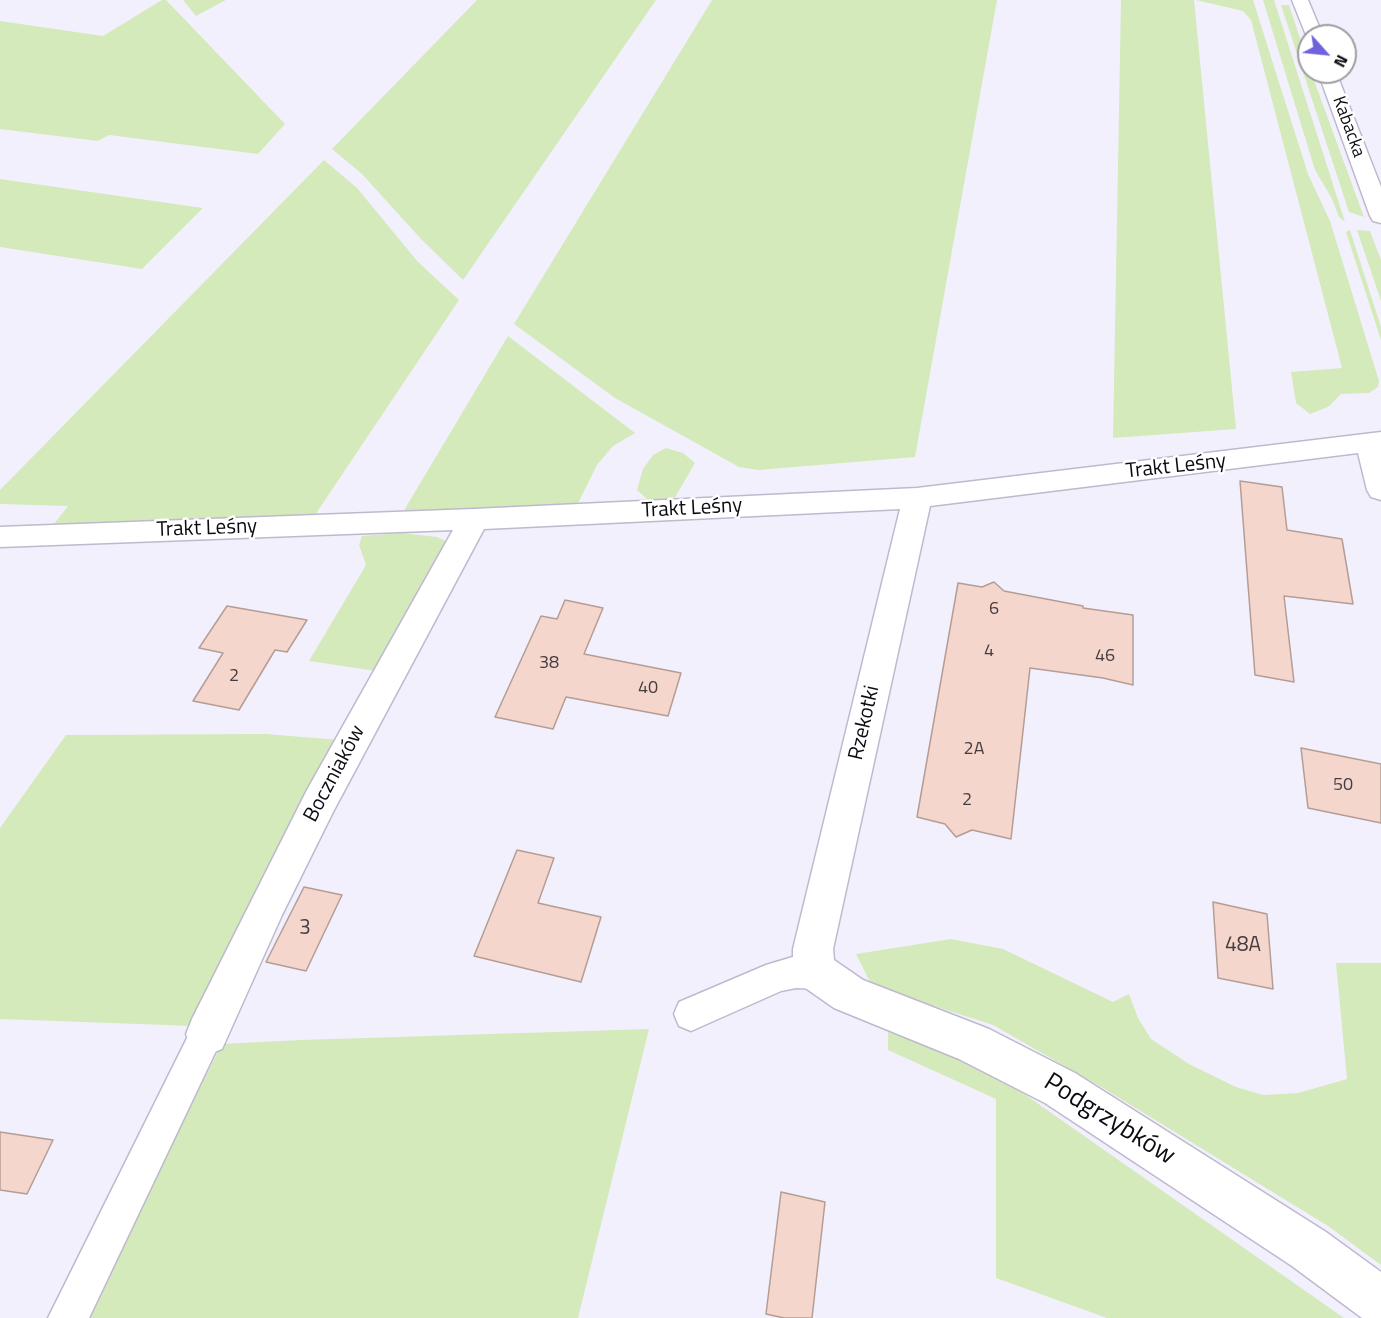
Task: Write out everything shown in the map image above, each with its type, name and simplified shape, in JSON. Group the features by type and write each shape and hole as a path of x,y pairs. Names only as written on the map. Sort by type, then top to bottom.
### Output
{"street":[{"path":"1300,0 1309,24"},
{"name":"Kabacka","path":"1332,84 1381,216"},
{"path":"1375,441 1381,490"},
{"name":"Trakt Leśny","path":"0,537 474,519 917,498 1375,441"},
{"name":"Rzekotki","path":"816,961 917,498"},
{"name":"Boczniaków","path":"207,1034 268,904 320,801 474,519"},
{"name":"Podgrzybków","path":"816,961 832,984 849,994 974,1044 1060,1088 1309,1249 1381,1302"}],"lane":[{"path":"691,1014 778,976 796,972 816,961"},
{"path":"68,1318 207,1034"}],"green space":[{"path":"162,0 166,0 285,124 258,154 109,135 98,141 0,129 0,21 103,36"},
{"path":"183,0 226,0 196,16"},
{"path":"477,0 656,0 463,280 421,239 362,174 332,149"},
{"path":"712,0 997,0 915,457 758,470 739,467 615,398 514,324"},
{"path":"1121,0 1194,0 1236,429 1113,438"},
{"path":"1196,0 1253,0 1308,174 1330,221 1379,381 1378,387 1369,393 1341,394 1328,407 1310,414 1296,403 1291,372 1342,368 1251,20 1243,11"},
{"path":"1263,0 1274,0 1297,72 1297,84 1301,84 1345,222 1339,217 1331,197 1315,170"},
{"path":"1281,5 1289,5 1297,29 1297,54"},
{"path":"1307,84 1315,84 1364,217 1349,212"},
{"path":"324,160 357,188 418,262 459,300 315,515 226,520 54,524 68,506 0,504 0,490"},
{"path":"0,179 203,208 142,269 0,247"},
{"path":"1350,230 1381,327 1381,340 1346,232"},
{"path":"1357,230 1370,231 1381,260 1381,301"},
{"path":"508,336 635,433 613,446 597,465 578,503 403,512"},
{"path":"666,448 683,453 695,463 673,501 647,499 637,490 643,469 653,455"},
{"path":"402,533 437,537 446,541 448,549 376,671 309,661 366,565 359,545 362,536"},
{"path":"266,734 340,740 193,1026 0,1019 0,828 66,735"},
{"path":"951,939 1003,949 1113,1002 1129,994 1138,1018 1151,1039 1189,1064 1236,1087 1263,1095 1298,1093 1347,1079 1336,963 1381,963 1381,1265 1328,1226 1103,1088 993,1025 872,986 856,954"},
{"path":"649,1029 578,1318 83,1318 222,1044"},
{"path":"888,1032 956,1053 1010,1084 1344,1318 1107,1318 996,1278 996,1099 888,1050"}],"building":[{"path":"1240,481 1282,487 1287,530 1342,539 1353,604 1284,596 1294,682 1255,675"},
{"path":"994,582 1004,591 1083,606 1083,608 1133,615 1133,685 1103,678 1030,668 1011,839 972,830 956,837 945,824 917,817 958,583 982,587"},
{"path":"565,600 603,608 584,654 681,673 668,716 566,697 553,729 495,717 541,616 557,619"},
{"path":"227,606 307,620 287,652 275,650 239,710 193,701 223,653 199,648"},
{"path":"1301,748 1381,764 1381,823 1308,808"},
{"path":"517,850 554,858 538,903 601,917 581,982 474,956"},
{"path":"304,887 342,895 306,971 266,962"},
{"path":"1213,902 1267,914 1273,989 1218,978"},
{"path":"0,1132 53,1140 27,1194 0,1190"},
{"path":"781,1192 825,1202 812,1318 784,1318 766,1314"}]}
